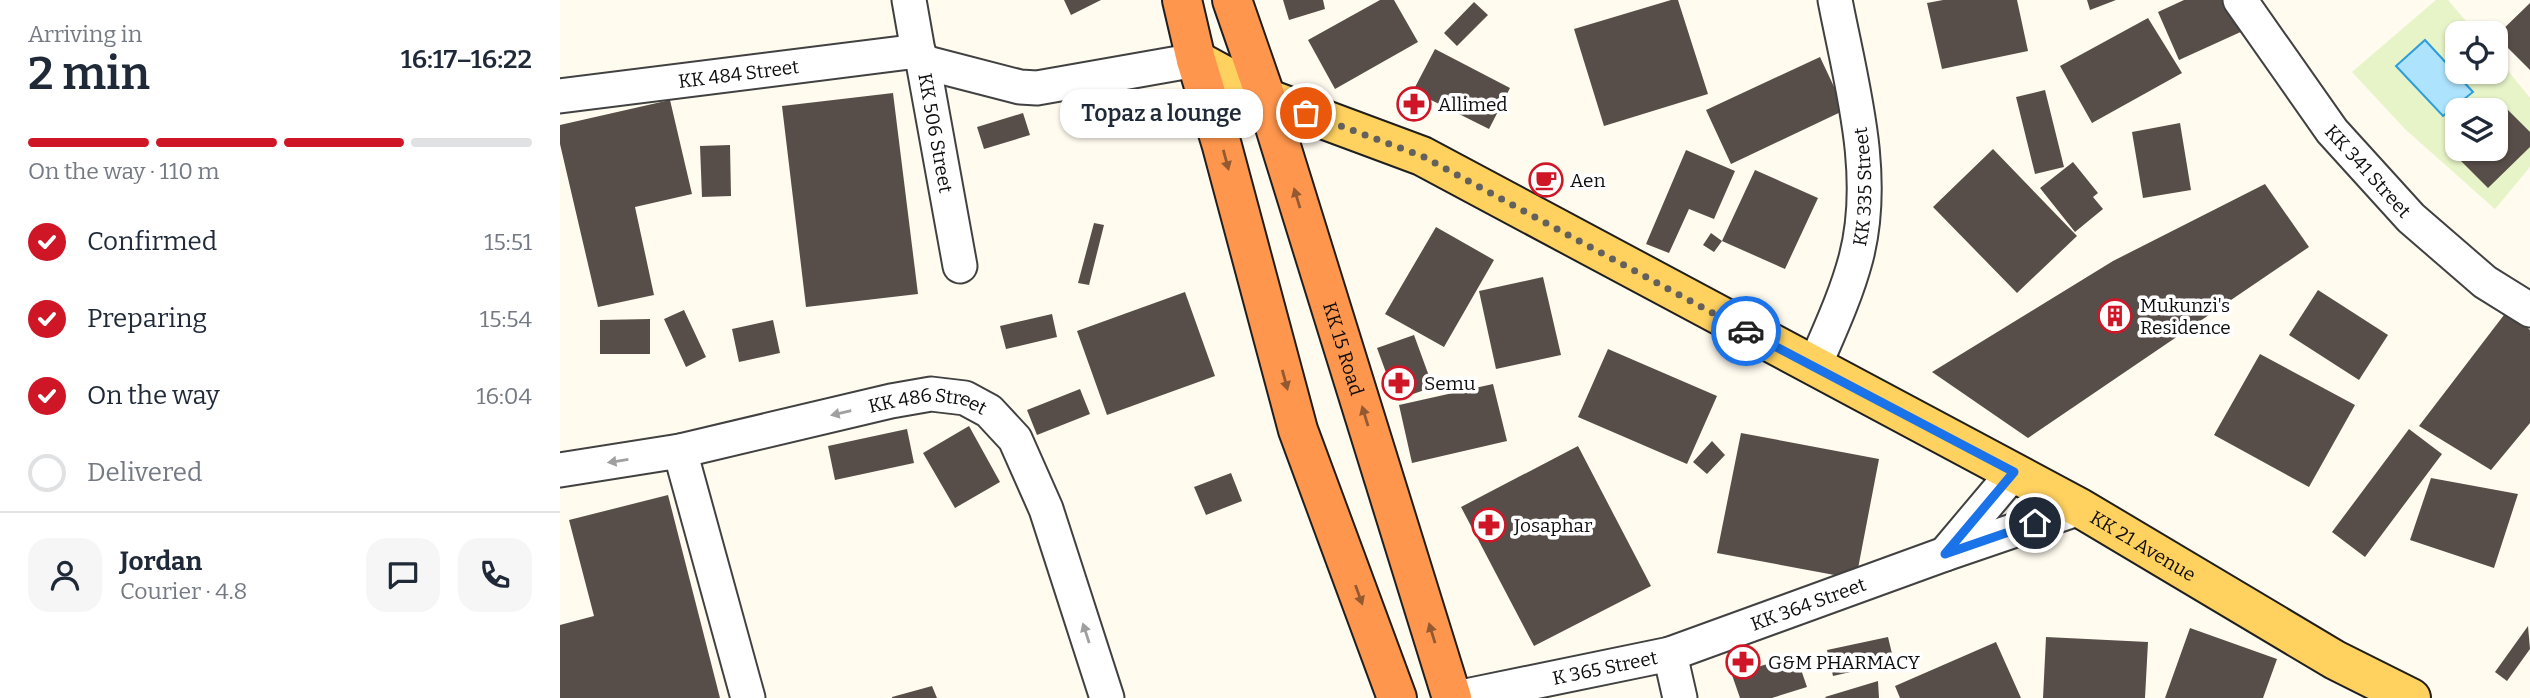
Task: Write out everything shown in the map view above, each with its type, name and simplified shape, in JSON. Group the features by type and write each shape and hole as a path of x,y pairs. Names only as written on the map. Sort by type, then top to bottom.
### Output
{"highway":[{"path":"1182,0 1196,60 1222,146 1298,430 1396,698"},
{"name":"KK 15 Road","path":"1232,0 1266,97 1454,698"}],"main road":[{"name":"KK 21 Avenue","path":"1196,60 1266,97 1422,156 2080,508 2335,660 2411,698"}],"street":[{"name":"KK 506 Street","path":"909,0 960,266"},
{"name":"KK 335 Street","path":"1814,367 1837,314 1856,257 1864,202 1861,138 1835,0"},
{"name":"KK 341 Street","path":"2240,0 2332,131 2411,218 2485,282 2530,310"},
{"name":"KK 484 Street","path":"560,96 921,56 1020,87 1037,88 1196,60"},
{"name":"KK 486 Street","path":"560,470 680,451 930,394 965,398 989,411 1015,439 1046,509 1107,698"},
{"path":"680,451 748,698"},
{"name":"KK 364 Street","path":"1945,554 2014,472"},
{"name":"KK 364 Street","path":"1670,654 2080,508"},
{"name":"K 365 Street","path":"1454,698 1670,654 1680,698"}],"green space":[{"path":"2436,0 2448,0 2466,21 2445,21 2445,84 2508,84 2508,71 2530,98 2530,167 2495,209 2405,129 2352,72"}],"water":[{"path":"2425,40 2445,62 2445,84 2466,84 2473,92 2466,98 2445,98 2443,116 2396,66"}],"building":[{"path":"1064,0 1101,0 1071,15"},
{"path":"1283,0 1323,0 1325,9 1289,20"},
{"path":"1380,0 1394,0 1418,42 1335,89 1308,40"},
{"path":"1678,0 1708,94 1604,126 1574,29"},
{"path":"1943,0 2017,0 2028,51 1942,69 1927,3"},
{"path":"2087,0 2116,0 2090,10"},
{"path":"2184,0 2231,0 2245,30 2179,60 2158,12"},
{"path":"1474,2 1488,15 1457,46 1444,33"},
{"path":"2530,3 2530,70 2508,48 2508,24"},
{"path":"2148,18 2182,73 2092,123 2060,66"},
{"path":"1435,49 1510,88 1489,129 1413,91"},
{"path":"1820,57 1845,110 1731,164 1706,110"},
{"path":"1130,79 1133,94 1109,100 1106,85"},
{"path":"2045,90 2064,167 2035,174 2016,97"},
{"path":"893,93 918,294 806,307 782,106"},
{"path":"670,100 692,194 635,207 654,295 598,307 560,144 560,125"},
{"path":"2508,110 2530,132 2530,147 2488,188 2461,161 2508,161"},
{"path":"1023,113 1030,135 984,149 977,127"},
{"path":"2180,123 2191,190 2143,198 2132,132"},
{"path":"730,145 731,196 702,197 700,146"},
{"path":"1993,149 2077,236 2017,293 1933,207"},
{"path":"1686,150 1735,171 1714,219 1689,209 1669,253 1646,244"},
{"path":"2073,162 2098,193 2093,197 2103,209 2075,232 2040,188"},
{"path":"1755,170 1818,198 1785,269 1722,241"},
{"name":"Mukunzi's Residence","path":"2265,184 2309,247 2028,438 1932,372 2113,261"},
{"path":"1094,223 1104,225 1089,285 1078,283"},
{"path":"1436,227 1494,260 1444,347 1385,314"},
{"path":"1711,233 1722,241 1714,252 1703,245"},
{"path":"1543,277 1561,355 1496,369 1479,291"},
{"path":"2318,290 2388,335 2359,380 2289,335"},
{"path":"1185,292 1215,376 1107,415 1077,331"},
{"path":"684,310 706,357 686,367 664,319"},
{"path":"2507,311 2530,330 2530,423 2491,470 2419,426"},
{"path":"1052,314 1057,337 1006,349 1000,326"},
{"path":"650,319 650,354 600,354 600,320"},
{"path":"773,320 780,353 739,362 732,329"},
{"path":"1414,335 1433,387 1396,400 1377,348"},
{"path":"1608,349 1717,396 1687,464 1578,417"},
{"path":"2260,354 2355,405 2309,487 2214,435"},
{"path":"1493,384 1507,441 1412,463 1399,405"},
{"path":"1080,389 1090,414 1037,435 1027,410"},
{"path":"969,426 1000,482 955,508 923,453"},
{"path":"907,429 914,463 835,480 828,446"},
{"path":"2409,429 2442,454 2365,557 2332,532"},
{"path":"1741,433 1879,459 1856,579 1717,553"},
{"path":"1712,441 1725,455 1707,474 1693,462"},
{"path":"1578,446 1651,586 1534,646 1461,507"},
{"path":"1231,473 1242,501 1206,515 1194,487"},
{"path":"2431,478 2518,494 2494,568 2410,540"},
{"path":"668,495 720,698 560,698 560,625 594,616 569,520"},
{"path":"2528,626 2530,649 2507,681 2495,672"},
{"path":"2190,628 2277,659 2263,698 2165,698"},
{"path":"1888,637 1894,662 1833,676 1827,650"},
{"path":"2046,637 2148,642 2145,698 2043,698"},
{"path":"1996,642 2021,698 1900,698 1895,686"},
{"path":"1796,655 1807,687 1772,698 1740,698 1732,675"},
{"path":"1878,681 1879,698 1825,697"},
{"path":"932,686 937,698 892,698 892,697"}],"way so far":[{"path":"1306,113 1422,156 1746,331"}],"place":[{"name":"Allimed","path":"1414,104"},
{"name":"Topaz a lounge","path":"1306,113"},
{"name":"Aen","path":"1546,180"},
{"name":"Mukunzi's Residence","path":"2115,316"},
{"name":"Semu","path":"1399,383"},
{"name":"Josaphar","path":"1489,525"},
{"name":"G&M PHARMACY","path":"1743,662"}],"route":[{"path":"1746,331 2014,472 1945,554 2035,523"}]}
